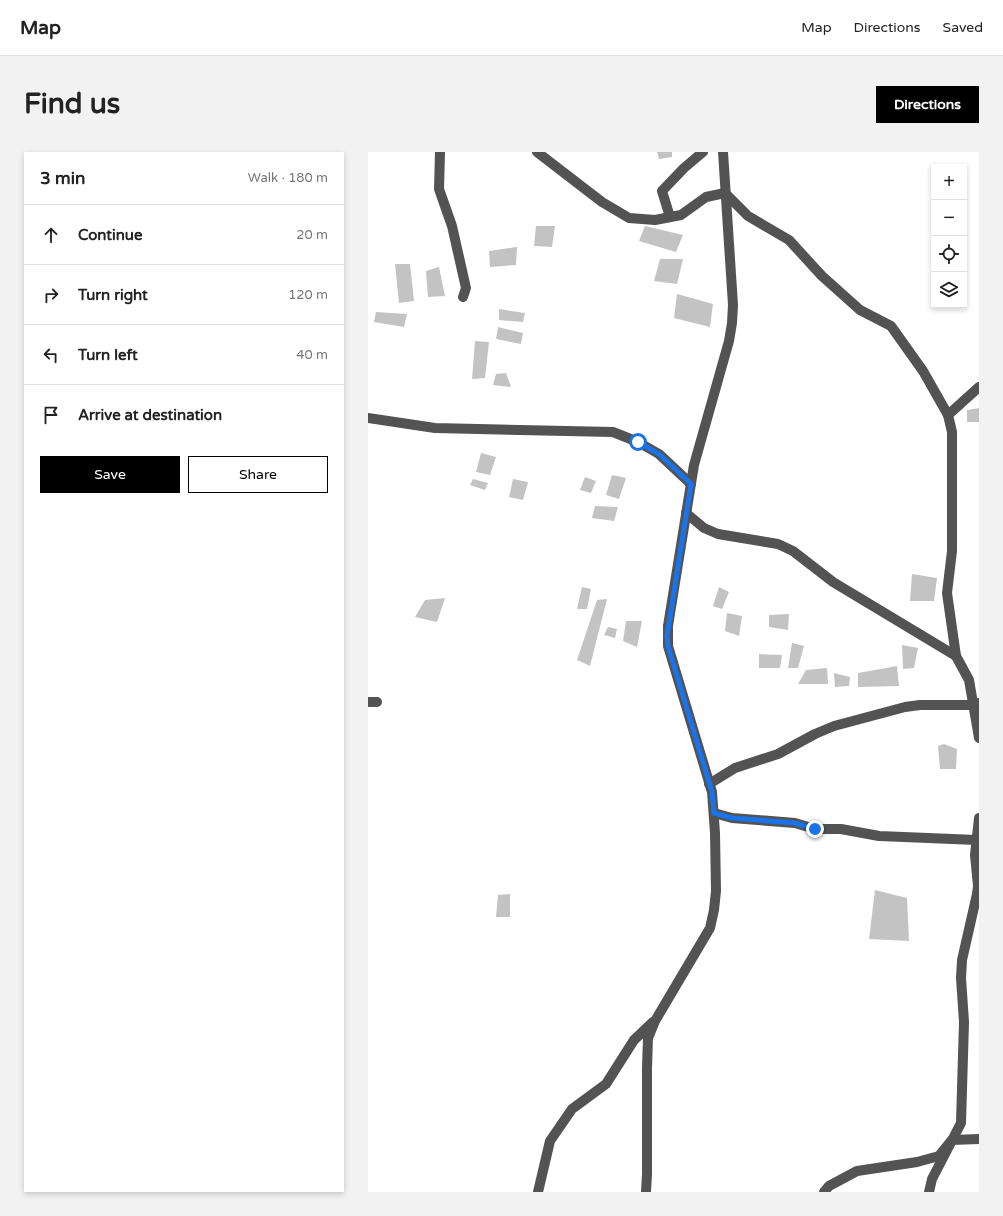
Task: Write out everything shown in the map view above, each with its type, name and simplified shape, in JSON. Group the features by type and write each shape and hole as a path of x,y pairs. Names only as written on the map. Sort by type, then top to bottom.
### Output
{"street":[{"path":"440,152 439,189 452,226 466,288 463,297"},
{"path":"537,152 602,202 629,218 655,220 681,215 706,197 725,193"},
{"path":"670,217 662,191 684,168 703,152"},
{"path":"646,1192 648,1038 655,1021 710,928 716,891 712,792 668,646 667,636 694,465 722,371 732,323 733,305 723,152"},
{"path":"725,193 748,216 789,240 822,276 860,310 891,326 923,371 948,415 952,432 952,551 947,593 956,656 969,680 976,704 979,738"},
{"path":"948,415 979,387"},
{"path":"368,418 435,428 613,432 638,442 659,454 691,484"},
{"path":"686,513 704,528 718,534 778,544 793,551 833,582 956,656"},
{"path":"709,784 735,768 778,754 815,734 834,726 905,707 920,705 976,704"},
{"path":"714,813 732,818 795,823 815,829 842,829 879,836 977,840"},
{"path":"929,1192 932,1179 961,1123 964,1022 961,978 962,960 978,886 975,855 979,818"},
{"path":"977,894 979,908"},
{"path":"968,931 979,931"},
{"path":"538,1192 550,1141 572,1109 606,1084 634,1040 655,1021"},
{"path":"824,1192 829,1186 857,1171 917,1162 939,1156 952,1140 979,1139"}],"building":[{"path":"657,152 672,152 672,157 659,159"},
{"path":"536,226 555,226 552,247 534,246"},
{"path":"645,226 683,235 676,252 639,241"},
{"path":"517,247 516,265 490,267 489,251"},
{"path":"660,259 683,259 677,284 654,281"},
{"path":"395,264 410,264 414,301 399,303"},
{"path":"439,267 445,296 428,297 426,271"},
{"path":"677,294 713,304 710,327 674,318"},
{"path":"499,309 525,313 523,322 499,320"},
{"path":"376,312 407,314 404,327 374,322"},
{"path":"498,327 523,333 521,344 496,339"},
{"path":"475,341 489,342 485,378 472,379"},
{"path":"506,373 511,387 493,385 496,374"},
{"path":"979,408 979,422 967,422 967,410"},
{"path":"481,453 496,457 490,475 476,472"},
{"path":"612,475 626,478 619,499 606,495"},
{"path":"585,477 596,481 591,493 580,490"},
{"path":"473,479 488,483 485,490 470,485"},
{"path":"513,479 528,482 523,500 509,497"},
{"path":"595,506 618,507 614,521 592,518"},
{"path":"912,574 937,578 934,601 910,601"},
{"path":"582,587 591,589 587,609 577,609"},
{"path":"719,587 729,592 722,609 713,606"},
{"path":"445,598 437,622 415,617 425,600"},
{"path":"607,599 590,666 577,660 597,600"},
{"path":"727,613 742,616 739,636 725,631"},
{"path":"789,614 788,630 769,627 769,615"},
{"path":"626,621 642,621 637,647 623,641"},
{"path":"608,627 617,629 615,638 604,635"},
{"path":"792,643 804,646 798,668 788,668"},
{"path":"902,645 918,648 914,668 903,669"},
{"path":"759,654 782,655 780,668 759,668"},
{"path":"897,666 899,686 858,687 858,673"},
{"path":"827,668 828,684 798,684 806,670"},
{"path":"834,673 850,677 849,686 835,687"},
{"path":"944,744 957,749 956,769 940,769 938,746"},
{"path":"875,890 907,898 909,941 869,939"},
{"path":"510,894 510,917 496,917 498,895"}],"route":[{"path":"638,442 659,454 691,484 667,636 668,646 712,792 714,813 732,818 795,823 815,829"}]}
